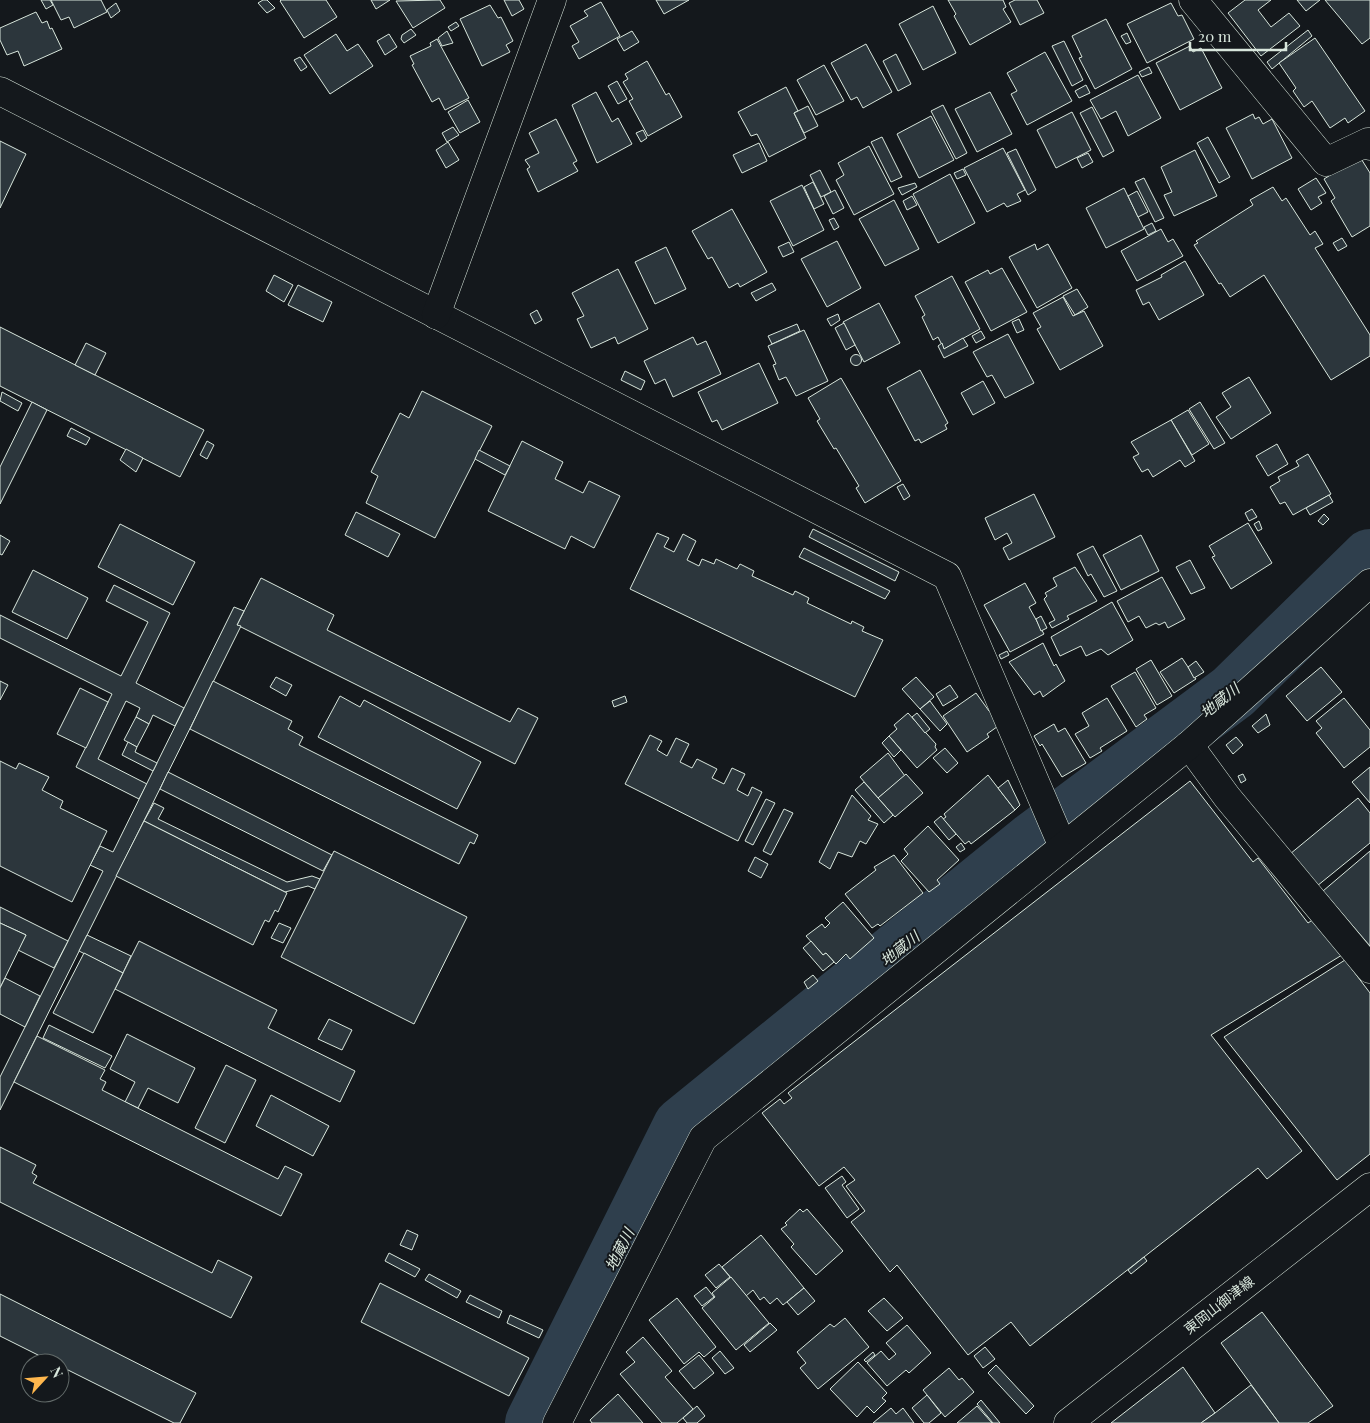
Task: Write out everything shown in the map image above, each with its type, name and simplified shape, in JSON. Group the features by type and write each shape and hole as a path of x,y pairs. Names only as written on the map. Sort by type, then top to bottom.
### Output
{"street":[{"path":"436,315 552,0"},
{"path":"1193,0 1326,162 1368,142 1370,146"},
{"path":"0,91 947,576 1063,847"},
{"path":"557,1423 702,1138 1189,745 1370,583"},
{"path":"1189,745 1227,797 1370,969"},
{"name":"東岡山御津線","path":"1068,1423 1370,1186"}],"building":[{"path":"41,0 50,0 53,5 46,9"},
{"path":"51,0 101,0 107,12 74,28 69,17 61,20"},
{"path":"267,0 275,8 267,13 258,3"},
{"path":"281,0 326,0 337,17 304,38"},
{"path":"371,0 390,0 376,9"},
{"path":"440,0 445,8 413,28 396,1"},
{"path":"504,0 519,0 524,9 512,16"},
{"path":"656,0 689,0 664,14"},
{"path":"948,0 1003,0 1006,7 1003,9 1011,22 970,45 954,16 956,14"},
{"path":"1015,0 1037,0 1044,13 1020,25 1009,3"},
{"path":"1245,0 1271,0 1258,10 1271,27 1289,13 1300,26 1261,56 1228,13"},
{"path":"1297,0 1320,0 1306,11"},
{"path":"1325,0 1370,0 1370,38 1362,44"},
{"path":"601,2 620,36 579,59 572,46 579,42 570,26 588,16 584,11"},
{"path":"116,3 120,11 111,18 107,10"},
{"path":"1171,3 1178,16 1182,15 1194,39 1147,63 1127,24"},
{"path":"490,5 498,18 501,17 513,41 506,45 510,52 482,66 460,19"},
{"path":"933,6 956,53 923,70 899,24"},
{"path":"36,12 42,23 47,21 50,29 52,28 62,49 24,66 18,51 7,55 0,40 0,28"},
{"path":"1106,19 1132,69 1095,89 1079,58 1082,57 1072,36"},
{"path":"456,22 459,26 451,31 448,27"},
{"path":"411,29 416,35 404,43 401,39 402,35"},
{"path":"1308,30 1312,36 1272,69 1267,62"},
{"path":"447,31 453,43 442,46 438,38"},
{"path":"632,31 639,42 624,51 617,39"},
{"path":"1127,33 1131,42 1126,44 1121,36"},
{"path":"336,34 347,51 358,44 373,66 330,94 304,55"},
{"path":"389,34 397,47 385,55 377,41"},
{"path":"1315,38 1365,111 1348,123 1345,118 1330,128 1312,101 1304,107 1293,91 1296,88 1279,63"},
{"path":"437,39 469,98 445,110 439,98 432,102 412,65 414,64 410,56 431,46 430,43"},
{"path":"1064,41 1083,80 1072,86 1052,46"},
{"path":"866,44 892,92 863,108 857,97 851,100 831,63"},
{"path":"1190,46 1193,52 1201,48 1222,88 1180,110 1156,63"},
{"path":"1045,52 1072,101 1027,125 1011,94 1017,91 1007,73"},
{"path":"896,54 911,84 898,91 883,61"},
{"path":"300,57 307,67 301,71 294,60"},
{"path":"647,61 666,95 669,93 682,117 648,136 629,101 633,99 623,82 628,79 625,74"},
{"path":"824,65 844,101 816,115 797,80"},
{"path":"1149,67 1152,73 1142,77 1139,72"},
{"path":"1138,75 1161,118 1128,136 1116,111 1101,119 1090,100"},
{"path":"617,81 627,99 618,104 608,86"},
{"path":"1086,85 1090,93 1079,98 1075,91"},
{"path":"786,87 798,111 794,113 806,138 769,157 757,134 751,136 738,112"},
{"path":"596,92 612,122 618,118 632,144 597,163 572,105"},
{"path":"990,92 1012,134 977,152 955,109"},
{"path":"468,100 480,122 460,133 448,112"},
{"path":"943,105 967,153 956,159 931,111"},
{"path":"808,106 818,126 804,133 794,113"},
{"path":"1092,107 1114,151 1103,157 1080,113"},
{"path":"1072,112 1091,150 1056,168 1037,130"},
{"path":"1253,114 1255,119 1259,117 1263,124 1272,119 1292,158 1252,179 1226,128"},
{"path":"931,116 954,160 919,178 897,134"},
{"path":"556,119 577,161 573,163 578,171 538,192 527,169 530,167 525,160 539,153 529,133"},
{"path":"453,127 459,135 447,142 442,133"},
{"path":"643,130 647,138 641,142 636,133"},
{"path":"882,137 902,177 891,182 871,142"},
{"path":"1208,137 1230,177 1219,183 1197,143"},
{"path":"0,141 26,154 0,208"},
{"path":"448,142 459,160 446,168 436,150"},
{"path":"759,143 767,161 742,173 733,155"},
{"path":"869,146 894,194 854,215 836,180 844,175 838,163"},
{"path":"1003,148 1025,190 1017,194 1021,201 1007,207 1004,203 987,212 964,168"},
{"path":"1016,149 1036,190 1028,195 1007,153"},
{"path":"1195,150 1217,196 1174,216 1164,195 1172,192 1161,167"},
{"path":"1088,153 1093,162 1082,168 1077,158"},
{"path":"1360,157 1370,173 1370,226 1352,237 1331,201 1335,198 1324,179"},
{"path":"963,169 966,175 957,179 954,173"},
{"path":"820,170 831,192 821,197 810,175"},
{"path":"950,174 975,223 938,243 913,194"},
{"path":"1144,178 1164,218 1155,222 1135,182"},
{"path":"1316,178 1326,193 1318,197 1322,203 1311,210 1298,189"},
{"path":"813,182 824,204 814,209 804,187"},
{"path":"915,183 917,187 902,195 898,188"},
{"path":"802,185 824,230 793,246 770,201"},
{"path":"1273,187 1282,201 1286,198 1310,235 1315,231 1323,244 1315,248 1370,335 1370,356 1331,380 1264,275 1230,297 1221,283 1219,284 1194,245 1198,243 1196,241 1253,205 1250,200"},
{"path":"1124,188 1144,229 1106,248 1086,208"},
{"path":"835,190 844,208 833,214 824,196"},
{"path":"1137,191 1148,212 1138,217 1128,196"},
{"path":"912,196 917,205 907,210 903,201"},
{"path":"894,200 919,249 885,266 859,219"},
{"path":"732,209 767,272 740,287 738,283 729,288 712,257 708,259 692,231"},
{"path":"834,218 839,227 834,230 829,220"},
{"path":"1152,223 1156,231 1148,235 1144,227"},
{"path":"1161,229 1168,242 1173,239 1183,256 1137,281 1121,251"},
{"path":"1342,238 1347,246 1338,251 1333,243"},
{"path":"837,241 861,288 827,307 801,259"},
{"path":"789,242 794,252 783,257 778,247"},
{"path":"1035,244 1037,250 1048,244 1072,288 1037,308 1009,257"},
{"path":"666,247 686,289 655,304 635,262"},
{"path":"1185,261 1204,295 1159,320 1149,302 1143,305 1136,290 1162,277 1161,275"},
{"path":"1002,268 1027,312 991,331 965,282 988,270 990,274"},
{"path":"618,269 648,329 618,344 615,337 591,348 577,319 584,316 572,293"},
{"path":"274,275 293,285 284,302 266,291"},
{"path":"952,276 980,329 944,349 938,337 933,340 922,317 925,315 915,296"},
{"path":"772,283 776,290 756,301 751,293"},
{"path":"298,285 332,302 323,322 288,305"},
{"path":"1077,289 1088,307 1075,315 1063,296"},
{"path":"1063,297 1073,316 1084,311 1103,346 1060,370 1037,329 1041,327 1033,313"},
{"path":"879,303 900,343 864,362 843,322"},
{"path":"537,310 542,320 535,324 530,314"},
{"path":"838,314 840,320 831,326 827,319"},
{"path":"1019,319 1024,330 1017,333 1012,322"},
{"path":"844,323 855,345 846,350 835,328"},
{"path":"797,324 800,331 772,344 768,336"},
{"path":"0,327 204,430 180,477 0,386"},
{"path":"804,330 828,381 796,396 786,377 779,380 773,365 776,364 768,346"},
{"path":"981,331 985,338 976,343 972,336"},
{"path":"1008,334 1034,383 1005,398 992,375 987,377 973,352"},
{"path":"693,337 697,345 706,341 721,374 673,397 665,379 655,384 644,361"},
{"path":"963,338 968,346 944,358 938,346 942,343 944,349"},
{"path":"86,343 106,353 95,375 75,365"},
{"path":"856,354 862,360 856,366 850,360"},
{"path":"759,363 778,403 722,430 717,420 712,422 698,392"},
{"path":"920,370 948,423 945,425 947,429 921,443 919,439 915,441 887,388"},
{"path":"625,371 645,381 641,390 621,380"},
{"path":"1249,377 1271,413 1231,439 1216,417 1231,407 1222,393"},
{"path":"841,378 901,481 865,503 856,488 859,486 817,421 820,419 808,398"},
{"path":"983,381 995,403 973,415 961,393"},
{"path":"422,391 492,426 435,538 366,503 378,476 371,472 400,413 409,418"},
{"path":"2,392 22,403 18,411 0,401"},
{"path":"32,402 47,410 0,504 0,467"},
{"path":"1200,402 1225,443 1214,449 1189,409"},
{"path":"1188,410 1209,444 1192,455 1171,420"},
{"path":"1171,420 1195,461 1185,467 1180,460 1153,477 1148,469 1142,472 1133,457 1139,454 1131,442"},
{"path":"71,428 90,438 86,445 67,436"},
{"path":"207,441 214,445 207,459 200,455"},
{"path":"522,441 563,462 555,479 583,493 589,481 620,496 594,548 571,536 565,549 488,511"},
{"path":"1277,444 1288,464 1268,476 1256,456"},
{"path":"126,449 143,458 136,472 120,460"},
{"path":"479,450 510,466 505,475 475,459"},
{"path":"1308,454 1331,494 1293,515 1285,502 1280,504 1270,487 1280,481 1278,477 1299,466 1296,461"},
{"path":"903,484 910,496 904,500 897,487"},
{"path":"1034,494 1055,537 1009,560 1003,548 1012,543 1007,533 995,540 985,518"},
{"path":"1329,495 1333,502 1310,515 1306,508"},
{"path":"1252,509 1257,517 1249,521 1245,513"},
{"path":"356,512 400,534 388,557 345,535"},
{"path":"1324,514 1329,519 1323,525 1318,521"},
{"path":"1259,521 1262,529 1258,531 1254,524"},
{"path":"1248,523 1272,563 1231,589 1212,557 1215,556 1209,546"},
{"path":"120,524 195,562 173,605 98,567"},
{"path":"813,529 899,572 895,581 809,537"},
{"path":"657,533 669,538 664,547 674,552 683,534 696,541 687,560 699,566 702,559 714,564 716,559 737,569 740,564 754,571 752,576 793,595 795,591 809,598 807,603 851,624 852,621 864,627 862,631 883,640 855,697 630,589"},
{"path":"0,535 10,541 2,555 0,554"},
{"path":"1141,535 1159,571 1121,590 1103,555"},
{"path":"1093,546 1117,591 1104,597 1091,574 1088,576 1077,554"},
{"path":"804,548 890,591 885,599 799,557"},
{"path":"1190,560 1205,588 1191,594 1176,567"},
{"path":"1075,567 1097,601 1067,616 1069,619 1052,628 1049,623 1055,620 1044,599 1047,596 1045,593 1057,586 1053,578"},
{"path":"33,570 88,598 67,639 12,612"},
{"path":"1162,577 1185,619 1168,628 1165,622 1159,625 1156,623 1146,628 1139,616 1128,622 1117,601"},
{"path":"261,578 334,615 327,630 510,722 518,708 538,718 515,764 237,625"},
{"path":"1025,583 1036,603 1029,607 1044,634 1010,652 984,605"},
{"path":"114,585 170,613 136,683 184,708 175,726 153,715 149,724 136,717 140,708 126,701 98,759 147,784 139,799 76,767 112,694 0,638 0,615 121,676 148,622 106,601"},
{"path":"1112,602 1133,640 1108,655 1101,649 1086,656 1081,646 1060,656 1051,637"},
{"path":"234,607 244,611 237,625 241,626 0,1110 0,1077 103,871 90,865 100,846 113,852"},
{"path":"1041,616 1047,628 1041,631 1036,619"},
{"path":"1043,643 1054,666 1056,664 1065,681 1043,697 1040,691 1034,695 1009,662"},
{"path":"1007,651 1009,655 1001,659 999,655"},
{"path":"1182,658 1196,679 1174,693 1160,672"},
{"path":"1151,660 1172,696 1157,705 1136,669"},
{"path":"1196,661 1204,672 1194,678 1188,667"},
{"path":"1321,667 1342,692 1307,721 1286,696"},
{"path":"1135,672 1156,708 1144,715 1147,719 1136,727 1111,686"},
{"path":"276,677 292,685 286,696 270,687"},
{"path":"916,677 934,697 920,709 902,689"},
{"path":"0,681 8,685 0,700"},
{"path":"213,681 292,721 288,729 303,737 299,745 478,835 474,844 470,842 459,864 190,729"},
{"path":"950,685 958,697 943,706 936,694"},
{"path":"80,688 108,702 86,748 57,734"},
{"path":"976,693 989,711 992,710 1001,724 987,734 989,737 967,752 943,716"},
{"path":"340,696 360,707 364,700 481,762 457,809 318,737"},
{"path":"625,696 627,702 614,707 612,701"},
{"path":"1107,698 1127,731 1100,748 1102,751 1090,758 1075,734 1089,726 1082,713"},
{"path":"1344,698 1370,730 1370,747 1344,768 1316,733 1322,728 1316,721"},
{"path":"930,701 947,724 940,731 920,709"},
{"path":"908,713 936,744 937,750 917,768 889,736 897,729 894,725"},
{"path":"917,713 930,729 925,733 912,717"},
{"path":"1266,714 1270,725 1258,733 1252,726"},
{"path":"136,717 149,724 137,747 124,740"},
{"path":"1054,724 1058,732 1065,728 1086,763 1062,777 1042,744 1040,746 1034,736"},
{"path":"650,735 662,741 657,750 667,756 676,738 689,744 680,762 692,768 697,759 717,769 712,778 724,784 732,768 745,774 737,790 748,796 752,787 762,792 738,841 625,784"},
{"path":"889,736 901,750 894,757 882,743"},
{"path":"1236,737 1243,745 1233,754 1226,745"},
{"path":"128,742 137,747 135,752 157,763 153,771 122,755"},
{"path":"945,748 958,763 947,773 933,758"},
{"path":"888,753 905,776 878,798 860,777"},
{"path":"0,761 16,769 19,763 49,777 42,790 63,801 60,808 107,831 72,902 0,866"},
{"path":"1370,767 1370,803 1352,782"},
{"path":"168,772 332,855 323,871 160,789"},
{"path":"906,774 923,793 895,817 878,798"},
{"path":"1243,774 1246,780 1241,783 1238,776"},
{"path":"988,775 1015,810 971,844 969,841 965,844 943,819 946,817 944,814"},
{"path":"1008,780 1020,805 1015,810 998,788"},
{"path":"1190,781 1253,862 1258,858 1308,923 1314,919 1342,955 1211,1035 1302,1151 1267,1179 1258,1168 1030,1346 1011,1322 968,1355 897,1265 890,1272 851,1222 865,1211 846,1186 855,1180 844,1167 819,1186 762,1113 780,1099 784,1104 792,1098 788,1093"},
{"path":"864,782 893,815 884,823 855,790"},
{"path":"852,795 871,816 868,820 878,824 866,844 860,841 852,857 838,852 830,869 819,862"},
{"path":"1358,798 1370,813 1370,843 1317,886 1290,854"},
{"path":"766,799 775,803 753,845 745,841"},
{"path":"154,803 164,808 158,819 287,882 312,876 320,879 315,889 308,886 285,892 144,821"},
{"path":"784,809 793,813 771,855 763,851"},
{"path":"941,816 956,834 949,840 934,822"},
{"path":"144,821 287,893 278,912 275,910 269,922 265,920 253,945 116,876"},
{"path":"928,826 959,860 937,880 940,884 929,892 901,861 908,854 904,849"},
{"path":"961,843 965,849 960,852 956,847"},
{"path":"334,851 467,917 414,1024 281,957"},
{"path":"1370,851 1370,946 1323,891"},
{"path":"894,855 923,893 880,926 878,924 872,928 845,894 876,870 874,867"},
{"path":"755,857 768,864 761,878 748,871"},
{"path":"843,902 874,938 850,959 846,954 836,964 826,953 823,955 806,936 822,924 825,928 830,923 825,918"},
{"path":"0,907 68,941 54,968 18,950 26,935 0,923"},
{"path":"0,923 26,935 0,988"},
{"path":"279,923 291,928 283,943 271,938"},
{"path":"87,935 131,956 123,973 79,951"},
{"path":"139,941 277,1010 268,1028 355,1071 340,1102 115,989"},
{"path":"811,941 823,955 826,953 834,962 823,971 803,948"},
{"path":"84,953 123,973 93,1033 53,1013"},
{"path":"1345,960 1370,993 1370,1154 1337,1180 1224,1037"},
{"path":"813,975 818,981 808,989 804,982"},
{"path":"5,978 40,996 25,1027 0,1014 0,988"},
{"path":"329,1019 352,1030 342,1050 318,1039"},
{"path":"49,1025 112,1056 105,1068 43,1038"},
{"path":"127,1034 195,1068 178,1103 148,1088 138,1108 125,1102 135,1082 110,1069"},
{"path":"37,1036 105,1070 100,1079 106,1082 102,1090 278,1179 285,1166 302,1174 281,1216 14,1082"},
{"path":"226,1065 256,1080 225,1143 195,1128"},
{"path":"271,1095 329,1126 313,1156 256,1126"},
{"path":"0,1147 36,1165 32,1173 37,1176 33,1183 212,1273 218,1260 252,1277 231,1318 0,1202"},
{"path":"842,1176 846,1182 842,1185 859,1209 847,1218 825,1188"},
{"path":"800,1209 803,1212 807,1209 843,1251 816,1275 791,1247 794,1244 781,1229 787,1225 785,1223"},
{"path":"407,1230 418,1235 412,1250 400,1245"},
{"path":"761,1235 804,1288 783,1305 777,1298 770,1304 764,1297 760,1300 753,1290 746,1296 722,1267"},
{"path":"389,1253 420,1269 415,1277 385,1261"},
{"path":"1144,1257 1147,1261 1131,1274 1128,1270"},
{"path":"719,1264 730,1277 716,1288 705,1275"},
{"path":"429,1274 461,1291 457,1298 425,1280"},
{"path":"731,1277 769,1323 736,1350 702,1308 715,1297 712,1293"},
{"path":"380,1283 529,1358 509,1396 361,1322"},
{"path":"706,1287 714,1297 702,1306 694,1296"},
{"path":"804,1288 815,1301 798,1315 787,1302"},
{"path":"0,1294 196,1393 180,1423 174,1423 70,1371 70,1353 34,1353 0,1336"},
{"path":"470,1295 502,1311 499,1318 466,1302"},
{"path":"677,1298 716,1347 704,1357 699,1352 684,1364 649,1320"},
{"path":"884,1298 903,1318 887,1331 868,1311"},
{"path":"1262,1312 1333,1406 1308,1423 1279,1423 1221,1343"},
{"path":"510,1315 543,1330 539,1338 507,1323"},
{"path":"845,1318 869,1347 818,1389 800,1368 806,1363 797,1352 830,1324 834,1327"},
{"path":"770,1323 777,1330 750,1352 744,1345"},
{"path":"907,1325 931,1353 909,1373 906,1370 887,1386 867,1363 881,1351 889,1360 896,1354 886,1343"},
{"path":"643,1337 672,1371 665,1377 693,1409 677,1423 662,1423 620,1374 635,1362 626,1352"},
{"path":"985,1347 995,1359 983,1368 974,1356"},
{"path":"720,1351 734,1368 725,1374 712,1358"},
{"path":"873,1352 875,1355 866,1362 864,1360"},
{"path":"699,1355 714,1373 694,1389 679,1371"},
{"path":"858,1362 887,1393 882,1398 886,1401 874,1413 867,1406 857,1417 830,1389"},
{"path":"996,1365 1034,1406 1026,1414 988,1373"},
{"path":"1183,1367 1215,1413 1201,1423 1111,1423"},
{"path":"949,1368 959,1380 962,1378 974,1392 945,1417 923,1390"},
{"path":"1251,1385 1279,1423 1201,1423 1215,1413"},
{"path":"618,1394 643,1423 592,1423 590,1420"},
{"path":"927,1395 941,1413 929,1423 924,1423 912,1408"},
{"path":"981,1400 1000,1423 993,1423 977,1404"},
{"path":"697,1406 705,1416 697,1423 687,1423 683,1418"},
{"path":"977,1406 992,1423 957,1423"},
{"path":"891,1408 896,1414 903,1408 914,1423 873,1423"}],"waterway":[{"name":"地蔵川","path":"534,1423 682,1126 1033,841 1233,692 1370,558"}]}
